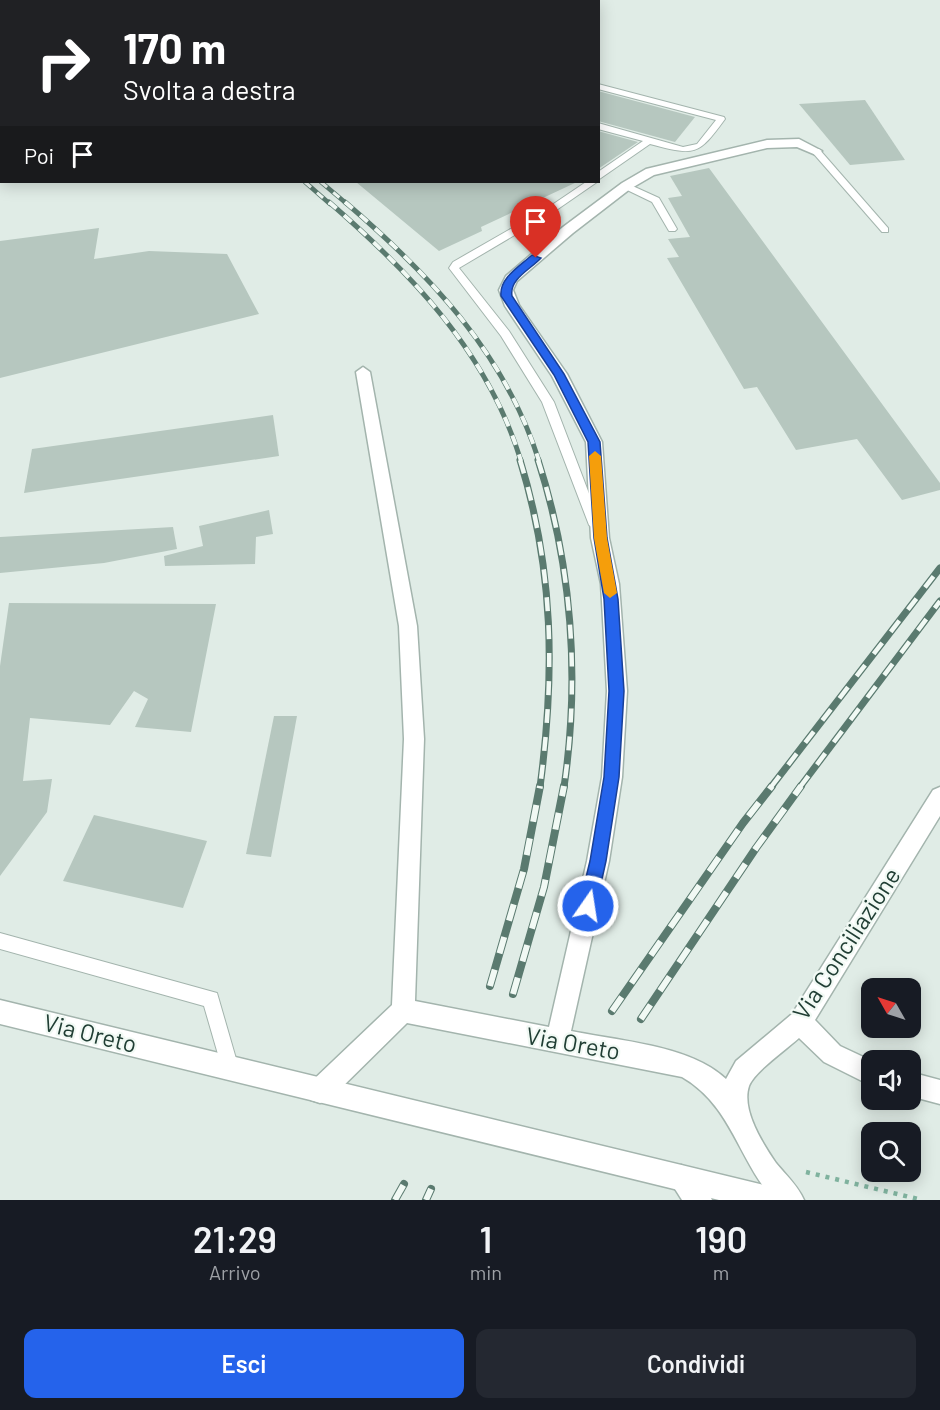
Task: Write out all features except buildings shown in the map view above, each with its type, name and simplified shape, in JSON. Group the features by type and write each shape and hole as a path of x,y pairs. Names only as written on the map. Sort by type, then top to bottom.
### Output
{"street":[{"path":"557,1042 598,861 612,777 617,691 610,584 600,538 594,442 559,374 512,306 506,290 511,279 568,230 626,186 650,172 767,144 799,143 816,151"},
{"path":"320,1091 404,1010 414,740 408,626 363,372"},
{"name":"Via Conciliazione","path":"737,1115 736,1085 745,1070 800,1022 940,796"},
{"name":"Via Oreto","path":"404,1010 686,1066 708,1077 724,1093 752,1148 772,1179 791,1200"},
{"name":"Via Oreto","path":"0,1012 772,1200"},
{"path":"800,1022 832,1054 861,1068"},
{"path":"921,1087 940,1092"},
{"path":"681,1178 699,1200"}],"lane":[{"path":"600,87 721,119 700,146 683,150 600,127"},
{"path":"600,176 649,140"},
{"path":"816,151 885,230"},
{"path":"591,183 552,210 457,264 454,268 505,334 548,402 600,538"},
{"path":"626,186 656,200 672,229"},
{"path":"0,941 211,999 230,1069"}],"path":[{"path":"803,1172 922,1200"}],"railway":[{"path":"306,183 330,204"},
{"path":"322,183 347,204"},
{"path":"329,202 360,229 418,287 444,318 489,385 507,422 521,461"},
{"path":"345,202 406,258 461,318 506,385 539,461"},
{"path":"520,460 540,542 548,622 548,704 540,787"},
{"path":"538,460 559,540 570,622 571,705 564,787"},
{"path":"771,787 940,568"},
{"path":"800,787 940,601"},
{"path":"490,986 524,869 540,786"},
{"path":"513,994 544,887 564,786"},
{"path":"612,1011 743,823 772,786"},
{"path":"641,1019 756,848 801,786"},
{"path":"395,1200 404,1184"},
{"path":"426,1200 431,1189"}],"slow traffic":[{"path":"595,456 600,538 610,593"}],"route":[{"path":"536,258 511,279 506,296 559,374 594,442 600,538 610,584 617,691 612,777 588,906"}]}
